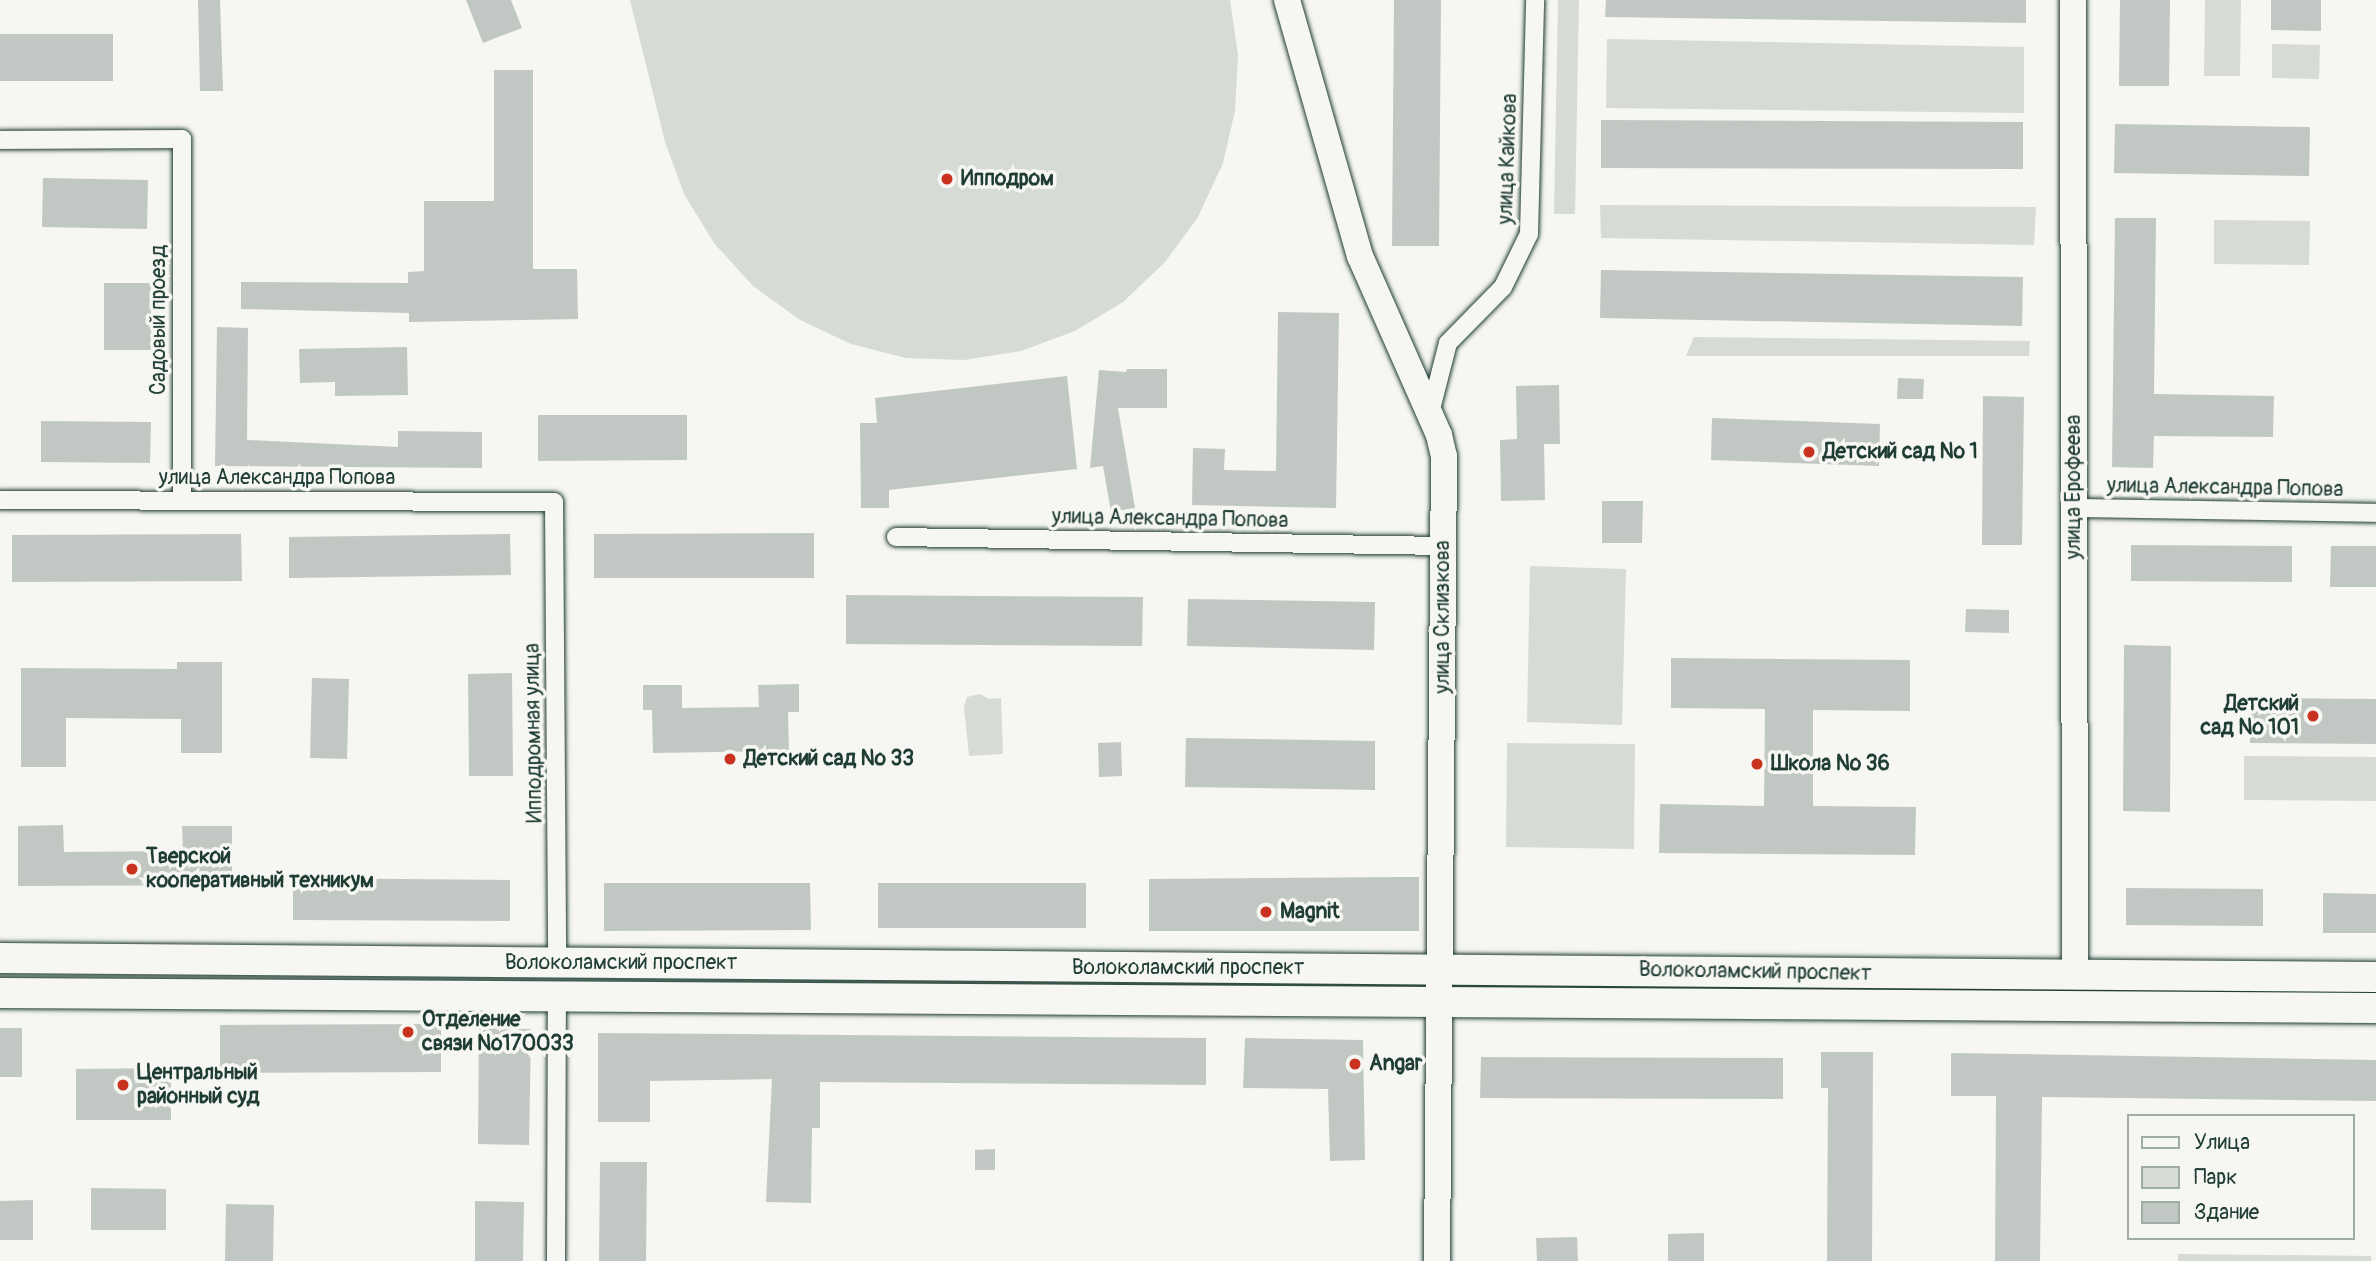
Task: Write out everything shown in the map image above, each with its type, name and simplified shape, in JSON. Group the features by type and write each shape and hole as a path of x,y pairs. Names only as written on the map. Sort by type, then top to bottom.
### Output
{"main road":[{"name":"Волоколамский проспект","path":"0,958 2376,978"},
{"name":"Волоколамский проспект","path":"0,992 2376,1008"}],"street":[{"name":"улица Склизкова","path":"1287,0 1360,256 1430,413 1444,456 1437,1261"},
{"name":"улица Кайкова","path":"1430,413 1448,343 1503,287 1529,233 1535,0"},
{"name":"улица Ерофеева","path":"2073,0 2075,975"},
{"name":"Садовый проезд","path":"0,139 182,139 182,501"},
{"name":"улица Александра Попова","path":"0,500 554,502"},
{"name":"Ипподромная улица","path":"554,502 557,963"},
{"name":"улица Александра Попова","path":"2074,508 2376,513"},
{"name":"улица Александра Попова","path":"896,537 1444,546"},
{"path":"556,1261 557,996"}],"green space":[{"name":"Ипподром","path":"630,0 1230,0 1238,55 1235,111 1223,163 1198,217 1165,262 1123,302 1075,331 1021,351 964,360 906,358 851,344 800,320 753,286 714,243 684,194 665,142"},
{"path":"1558,0 1579,0 1575,214 1554,214"},
{"path":"2205,0 2241,0 2240,76 2204,76"},
{"path":"1607,39 2024,47 2024,113 1606,108"},
{"path":"2272,44 2320,45 2319,79 2272,78"},
{"path":"1600,205 2036,207 2034,245 1601,238"},
{"path":"2214,220 2310,221 2309,265 2214,264"},
{"path":"1694,337 2030,341 2029,356 1686,356"},
{"path":"1530,566 1626,569 1622,725 1527,722"},
{"path":"980,694 989,699 1001,698 1003,754 969,756 964,707 967,697"},
{"path":"1507,743 1635,744 1634,849 1506,847"},
{"path":"2244,756 2376,757 2376,801 2244,800"},
{"path":"2178,1254 2371,1256 2371,1261 2178,1261"}],"building":[{"path":"198,0 220,0 223,91 200,91"},
{"path":"466,0 511,0 522,28 483,43"},
{"path":"1394,0 1441,0 1439,246 1392,246"},
{"path":"1606,0 2026,0 2026,23 1605,17"},
{"path":"2120,0 2170,0 2169,86 2119,86"},
{"path":"2271,0 2321,0 2321,31 2271,30"},
{"path":"0,34 113,34 113,81 0,81"},
{"path":"494,70 533,70 533,269 577,269 578,319 409,322 409,313 241,309 241,282 408,283 408,272 424,271 424,201 494,201"},
{"path":"1601,120 2023,122 2023,169 1601,168"},
{"path":"2115,124 2310,127 2309,176 2114,173"},
{"path":"43,178 148,180 147,229 42,227"},
{"path":"2115,218 2156,218 2154,394 2274,396 2273,437 2154,436 2153,468 2112,467"},
{"path":"1601,270 2023,277 2022,326 1600,318"},
{"path":"104,283 151,283 151,350 104,350"},
{"path":"1278,312 1339,313 1336,508 1192,505 1193,448 1225,449 1224,470 1276,471"},
{"path":"217,327 248,328 247,440 398,447 398,431 482,432 482,468 215,466"},
{"path":"407,347 408,395 335,396 335,382 300,383 299,349"},
{"path":"1127,369 1167,369 1167,408 1118,408 1135,508 1111,512 1103,466 1090,468 1099,370 1126,372"},
{"path":"1067,376 1077,469 889,490 889,508 861,508 860,423 877,423 875,398"},
{"path":"1898,378 1924,379 1923,399 1897,399"},
{"path":"1559,385 1560,444 1544,444 1545,500 1501,501 1500,440 1517,439 1516,386"},
{"path":"1983,396 2024,397 2022,545 1982,545"},
{"path":"538,415 687,415 687,460 538,461"},
{"path":"1712,418 1880,424 1879,466 1711,460"},
{"path":"41,421 151,422 150,463 41,462"},
{"path":"1602,501 1643,501 1642,543 1602,543"},
{"path":"814,533 814,578 594,578 594,534"},
{"path":"241,534 242,581 12,582 12,535"},
{"path":"510,534 511,575 289,578 289,537"},
{"path":"2131,545 2292,546 2292,582 2131,581"},
{"path":"2331,546 2376,546 2376,587 2330,587"},
{"path":"846,595 1143,597 1142,646 846,644"},
{"path":"1188,599 1375,602 1374,650 1187,646"},
{"path":"1966,609 2009,610 2009,633 1965,632"},
{"path":"2124,645 2171,646 2170,812 2123,811"},
{"path":"1671,658 1910,660 1910,711 1813,710 1813,806 1916,807 1915,855 1659,853 1660,804 1764,806 1765,709 1671,708"},
{"path":"177,662 222,662 222,753 181,753 181,719 66,718 66,767 21,767 21,668 177,669"},
{"path":"512,673 513,776 469,776 468,674"},
{"path":"312,678 349,679 347,759 310,758"},
{"path":"799,684 799,712 788,712 789,751 653,753 652,710 643,710 643,685 682,685 682,708 759,707 758,685"},
{"path":"2250,698 2376,699 2376,744 2250,743"},
{"path":"1186,738 1375,741 1375,790 1185,787"},
{"path":"1121,742 1122,776 1099,777 1098,743"},
{"path":"63,825 64,852 183,851 182,826 232,826 232,885 18,886 18,826"},
{"path":"1419,877 1419,931 1149,931 1149,879"},
{"path":"293,878 510,880 510,921 293,920"},
{"path":"604,883 810,883 811,930 604,931"},
{"path":"878,883 1086,883 1086,928 878,928"},
{"path":"2126,888 2263,889 2263,926 2126,925"},
{"path":"2323,893 2376,894 2376,933 2323,933"},
{"path":"441,1024 441,1072 220,1073 220,1025"},
{"path":"0,1028 22,1028 22,1077 0,1077"},
{"path":"479,1028 531,1029 529,1145 478,1144"},
{"path":"598,1033 1206,1038 1206,1085 820,1082 820,1128 812,1128 811,1203 766,1202 772,1079 650,1081 650,1122 598,1122"},
{"path":"1245,1038 1363,1040 1365,1160 1330,1161 1328,1089 1243,1088"},
{"path":"1821,1052 1873,1052 1872,1261 1827,1261 1828,1088 1821,1088"},
{"path":"1951,1053 2376,1060 2376,1101 2042,1097 2040,1261 1995,1261 1996,1096 1951,1096"},
{"path":"1481,1057 1783,1058 1783,1099 1480,1098"},
{"path":"171,1068 171,1120 76,1120 76,1069"},
{"path":"995,1149 995,1170 975,1170 975,1150"},
{"path":"600,1162 647,1162 646,1261 599,1261"},
{"path":"91,1188 166,1189 166,1230 91,1230"},
{"path":"33,1200 33,1240 0,1240 0,1201"},
{"path":"475,1201 524,1202 523,1261 475,1261"},
{"path":"226,1204 274,1205 273,1261 225,1261"},
{"path":"1704,1233 1704,1261 1668,1261 1668,1234"},
{"path":"1577,1237 1578,1261 1537,1261 1536,1238"}],"place":[{"name":"Ипподром","path":"947,179"},
{"name":"Детский сад № 1","path":"1809,452"},
{"name":"Детский сад № 101","path":"2313,716"},
{"name":"Детский сад № 33","path":"730,759"},
{"name":"Школа № 36","path":"1757,764"},
{"name":"Тверской кооперативный техникум","path":"132,869"},
{"name":"Magnit","path":"1266,912"},
{"name":"Отделение связи №170033","path":"408,1032"},
{"name":"Angar","path":"1355,1064"},
{"name":"Центральный районный суд","path":"123,1085"}]}
